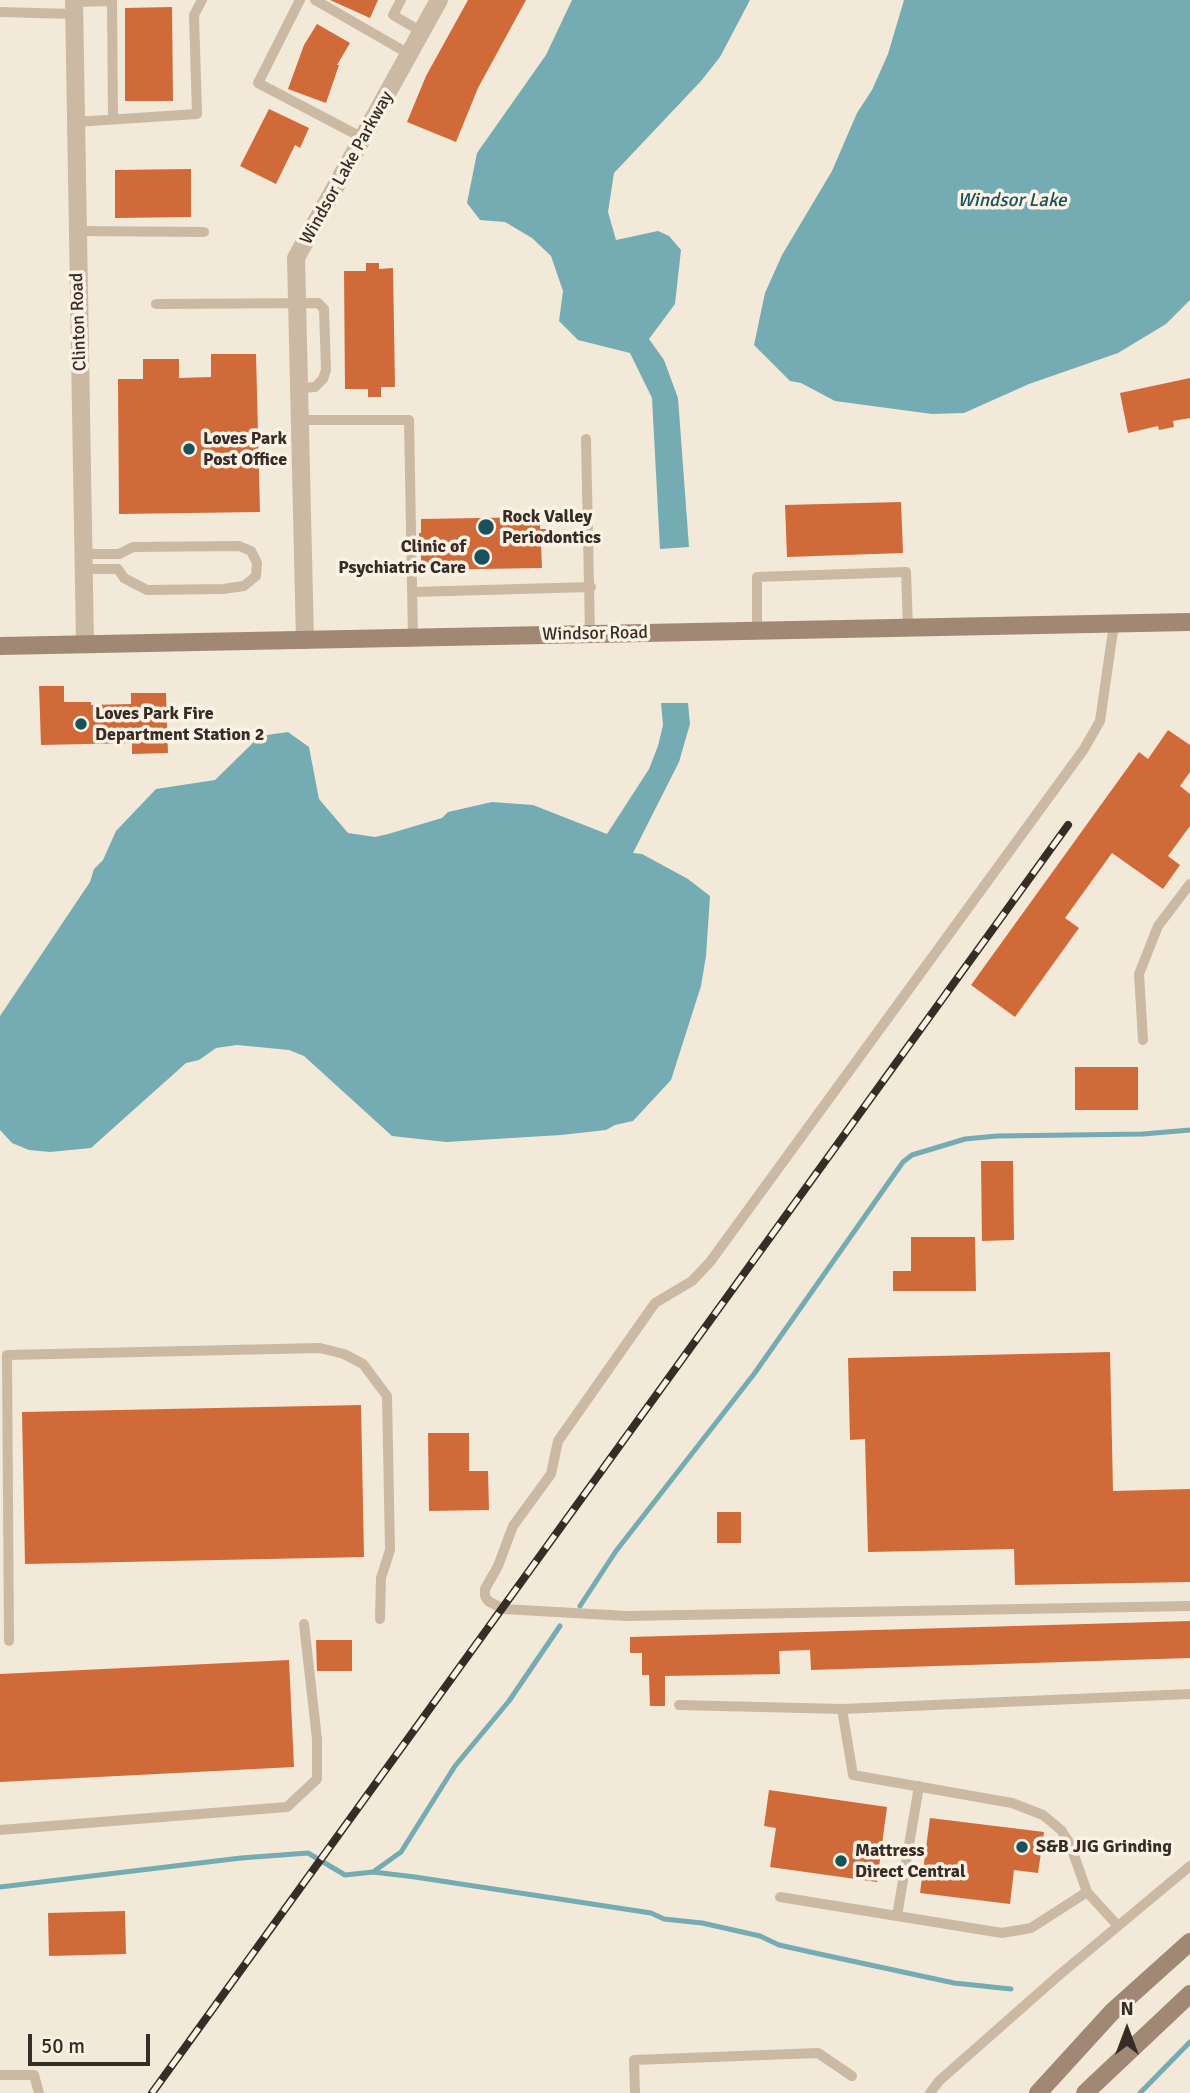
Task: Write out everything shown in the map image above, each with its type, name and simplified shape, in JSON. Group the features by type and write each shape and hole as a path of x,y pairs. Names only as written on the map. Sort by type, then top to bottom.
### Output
{"street":[{"name":"Windsor Lake Parkway","path":"305,640 302,420 296,258 439,0"},
{"name":"Clinton Road","path":"74,5 86,562 85,644"},
{"name":"Windsor Road","path":"0,646 1190,622"},
{"path":"1038,2093 1112,2012 1190,1942"},
{"path":"1085,2093 1190,1994"}],"lane":[{"path":"75,122 197,114 194,15 202,0"},
{"path":"300,0 258,83 363,138"},
{"path":"315,0 410,54"},
{"path":"401,0 393,15 422,32"},
{"path":"0,12 112,1 113,119"},
{"path":"77,231 204,232"},
{"path":"156,304 318,303 324,309 326,370 323,379 315,387 301,388"},
{"path":"302,420 409,420 413,638"},
{"path":"586,439 590,634"},
{"path":"239,546 251,551 257,563 256,576 244,586 223,589 147,590 124,579 118,569 86,562 119,554 133,547 239,546"},
{"path":"757,631 757,577 906,572 908,628"},
{"path":"412,592 591,587"},
{"path":"1114,624 1100,721 1084,749 710,1262 692,1281 654,1303 558,1441 551,1474 513,1526 498,1566 485,1589 485,1596 488,1601 503,1609 627,1616 1190,1606"},
{"path":"1143,1040 1139,974 1158,926 1190,884"},
{"path":"9,1642 7,1355 298,1347 344,1353 363,1364 387,1396 390,1550 381,1578 380,1619"},
{"path":"0,1830 287,1807 317,1779 317,1739 304,1624"},
{"path":"680,1705 842,1709 1190,1694"},
{"path":"842,1709 853,1775 1012,1803 1043,1815 1061,1830 1070,1844 1087,1892 1118,1926"},
{"path":"897,1916 919,1786"},
{"path":"930,2093 939,2081 1190,1866"},
{"path":"780,1897 1002,1933 1018,1933 1031,1928 1087,1892"},
{"path":"635,2093 634,2060 818,2053 852,2076"},
{"path":"0,2075 34,2075 39,2093"}],"water":[{"path":"572,0 750,0 720,57 701,81 614,173 608,212 616,240 658,231 669,236 681,250 675,304 649,339 664,360 678,398 689,547 660,549 652,398 630,353 578,340 559,321 563,291 551,256 532,238 505,222 480,220 467,203 477,153 546,55"},
{"name":"Windsor Lake","path":"904,0 1190,0 1190,300 1166,324 1118,353 1029,384 964,413 932,414 835,401 801,383 790,381 754,345 765,293 782,255 832,171 857,113 872,90 888,54"},
{"path":"661,703 688,703 690,724 679,762 633,853 642,854 688,879 710,896 706,956 701,986 671,1080 633,1121 606,1130 561,1135 446,1142 392,1136 304,1056 289,1050 237,1045 216,1048 199,1060 186,1063 91,1148 50,1152 29,1150 12,1143 0,1130 0,1016 90,882 94,869 103,860 116,831 156,789 215,780 260,736 288,732 309,747 319,799 348,833 375,837 442,818 448,812 492,802 533,805 607,834 649,769 663,725"}],"building":[{"path":"330,0 378,0 370,18"},
{"path":"468,0 526,0 478,88 456,142 407,122 426,76"},
{"path":"172,7 173,101 125,101 125,8"},
{"path":"317,24 350,43 337,65 326,103 288,89 304,45"},
{"path":"269,109 309,128 300,148 295,145 276,184 240,166"},
{"path":"191,169 191,217 115,218 115,170"},
{"path":"366,263 379,263 379,269 393,268 395,387 381,387 381,397 368,397 368,389 345,389 344,271 366,271"},
{"name":"Loves Park Post Office","path":"211,354 256,354 260,512 119,514 118,379 143,379 143,359 179,359 179,378 211,377"},
{"path":"1190,378 1190,418 1173,421 1174,427 1159,430 1158,426 1128,433 1120,393"},
{"path":"901,502 903,553 787,557 785,505"},
{"path":"540,517 540,529 548,529 549,543 541,544 542,568 422,570 419,533 421,519"},
{"path":"39,686 64,686 64,702 91,702 91,705 131,704 131,693 166,693 168,753 132,754 132,743 41,745"},
{"path":"1168,730 1190,745 1190,772 1180,786 1190,794 1190,826 1168,856 1180,865 1163,889 1112,853 1065,918 1079,928 1015,1017 971,985 1139,752 1148,759"},
{"path":"1075,1067 1138,1067 1138,1110 1075,1110"},
{"path":"981,1161 1013,1161 1014,1240 982,1241"},
{"path":"911,1237 975,1237 976,1291 893,1291 893,1271 911,1271"},
{"path":"1110,1352 1113,1491 1190,1489 1190,1582 1015,1585 1014,1549 868,1552 865,1439 850,1440 848,1358"},
{"path":"361,1405 364,1557 25,1564 22,1412"},
{"path":"428,1433 469,1433 469,1471 488,1471 489,1510 429,1511"},
{"path":"717,1512 741,1512 741,1543 717,1543"},
{"path":"1190,1621 1190,1658 811,1670 810,1650 779,1651 780,1674 665,1676 665,1706 650,1706 649,1675 642,1675 642,1653 630,1653 630,1637"},
{"path":"316,1640 352,1640 352,1671 317,1671"},
{"path":"289,1660 294,1767 0,1782 0,1674"},
{"path":"769,1790 887,1807 877,1882 770,1867 776,1828 764,1826"},
{"path":"930,1818 1044,1832 1038,1873 1014,1870 1010,1904 920,1893"},
{"path":"125,1911 126,1954 49,1956 48,1913"}],"waterway":[{"path":"580,1606 616,1551 754,1374 903,1162 912,1155 965,1139 997,1136 1143,1134 1190,1130"},
{"path":"373,1872 401,1852 455,1766 509,1701 560,1626"},
{"path":"0,1887 241,1858 308,1853 345,1875 373,1872 415,1877 651,1913 664,1919 702,1923 760,1936 779,1945 954,1983 1011,1989"},
{"path":"1140,2093 1190,2042"}],"railway":[{"path":"152,2093 1068,825"}],"place":[{"name":"Loves Park Post Office","path":"189,449"},
{"name":"Rock Valley Periodontics","path":"486,527"},
{"name":"Clinic of Psychiatric Care","path":"482,557"},
{"name":"Loves Park Fire Department Station 2","path":"81,724"},
{"name":"S&B JIG Grinding","path":"1022,1847"},
{"name":"Mattress Direct Central","path":"841,1861"}]}
